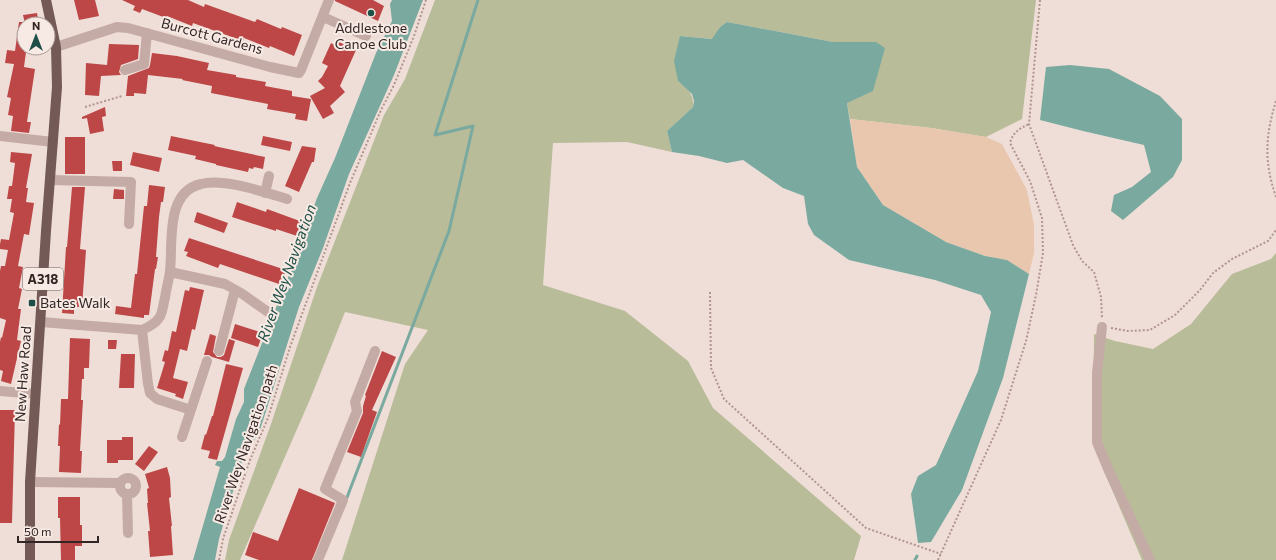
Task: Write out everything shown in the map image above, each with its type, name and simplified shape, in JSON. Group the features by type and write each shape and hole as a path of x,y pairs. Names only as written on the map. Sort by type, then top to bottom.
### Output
{"main road":[{"name":"New Haw Road","path":"46,0 49,16"},
{"name":"New Haw Road","path":"30,560 30,482 57,87 56,47"}],"street":[{"path":"329,0 324,15 366,36"},
{"name":"Burcott Gardens","path":"56,47 117,27 147,33 299,73 324,15"},
{"path":"125,70 144,64 147,33"},
{"path":"0,136 53,142"},
{"path":"265,193 269,176"},
{"path":"50,180 131,182 129,224"},
{"path":"40,322 142,330 149,327 160,317 170,272 174,212 180,198 193,186 219,183 287,199"},
{"path":"170,272 225,284 268,312"},
{"path":"219,351 235,290"},
{"path":"1102,327 1097,373 1097,442 1109,472 1150,560"},
{"path":"142,330 150,393 157,399 191,410"},
{"path":"318,560 343,500 325,489 357,411 355,402 375,350"},
{"path":"182,437 207,361"},
{"path":"0,391 35,394"},
{"path":"129,477 135,482 136,485 135,490 130,494 127,494 120,490 120,483 123,478 129,477"},
{"path":"30,482 120,483"},
{"path":"127,494 128,533"}],"path":[{"name":"River Wey Navigation path","path":"219,560 223,539 250,460 268,418 290,347 337,218 381,110 394,85 414,36 426,0"},
{"path":"1040,0 1029,124 1072,244 1082,261 1094,272 1102,297 1102,327 1128,331 1150,330 1174,315 1200,290 1213,273 1232,259 1268,241 1276,230"},
{"path":"85,107 122,96"},
{"path":"1276,101 1269,124 1267,152 1271,184 1276,197"},
{"path":"938,560 1000,420 1026,341 1036,295 1043,253 1042,218 1030,181 1010,143 1012,134 1029,124"},
{"path":"710,292 711,368 724,399 866,528 941,554"}],"green space":[{"path":"435,0 1036,0 1022,119 986,137 931,128 850,119 847,103 876,42 833,42 727,22 720,27 713,39 680,36 678,81 691,95 693,107 667,131 672,152 627,142 553,143 543,285 625,311 688,361 713,408 861,536 854,560 342,560 405,364 428,330 345,312 311,397 240,560 225,560 229,540 271,424 317,287 384,115 405,79"},
{"path":"1276,253 1276,560 1142,560 1093,445 1094,334 1115,341 1153,349 1191,324 1232,274 1271,259"}],"sand":[{"path":"850,119 931,128 986,137 1002,144 1027,190 1034,225 1034,253 1029,274 1007,260 985,256 946,242 883,205 857,167"}],"water":[{"name":"River Wey Navigation","path":"392,0 423,0 394,75 349,174 323,248 299,307 260,430 241,464 219,539 215,560 193,560 220,467 215,465 217,461 222,461 225,457 236,419 244,402 244,389 294,262 317,198 335,158 376,53 392,21 390,4"},
{"path":"727,22 833,42 876,42 885,48 873,91 847,103 857,167 883,205 946,242 985,256 1007,260 1029,274 1003,378 962,490 931,542 918,543 911,494 918,476 936,465 978,371 991,312 981,295 935,280 849,260 814,235 808,224 804,196 783,188 743,160 727,163 699,156 672,152 667,131 693,107 694,101 692,94 678,81 674,61 680,36 712,39 720,27"},
{"path":"1070,65 1109,69 1160,96 1182,119 1182,160 1173,177 1123,220 1111,211 1114,195 1132,187 1151,172 1144,145 1040,120 1046,67"}],"building":[{"path":"74,0 95,0 99,16 79,20"},
{"path":"122,0 188,0 204,7 205,4 255,22 257,19 281,29 282,27 302,35 294,56 270,46 269,48 244,38 243,41 193,23 192,26 167,16 166,18 142,9 140,13 133,10 135,6"},
{"name":"Addlestone Canoe Club","path":"335,0 373,0 384,6 378,21"},
{"path":"37,13 38,16 23,16"},
{"path":"339,42 356,50 340,86 345,92 330,106 334,113 323,119 310,96 325,88 318,81 328,66 322,63 331,43 337,46"},
{"path":"16,44 16,56 25,56 24,67 35,69 27,122 31,122 29,133 11,131 13,116 8,115 11,98 7,97 14,64 5,63 7,50 15,51"},
{"path":"109,44 139,45 138,59 121,65 119,72 121,75 101,76 99,96 85,95 86,63 107,65"},
{"path":"152,53 177,56 209,63 207,70 266,82 265,86 292,91 292,96 311,99 307,121 295,119 296,114 267,109 268,104 211,93 212,86 182,80 183,79 148,75 146,94 134,93 134,96 126,96 128,76 149,68"},
{"path":"105,107 106,116 102,117 104,131 90,134 87,118 82,119 82,117"},
{"path":"171,136 265,157 263,169 254,167 253,169 249,168 248,172 216,165 195,159 196,156 168,150"},
{"path":"263,136 292,142 290,151 261,145"},
{"path":"65,137 85,137 85,174 65,174"},
{"path":"302,146 316,148 314,162 312,162 299,192 285,186"},
{"path":"11,152 32,154 26,188 28,188 26,202 34,203 29,235 24,234 18,266 23,267 19,288 22,289 18,309 21,309 17,340 21,341 11,384 1,381 3,371 0,370 0,342 6,320 0,318 0,271 1,266 5,266 8,250 0,249 0,244 1,239 9,240 14,213 10,212 12,199 7,199 9,186 12,186 15,163 10,162"},
{"path":"133,152 162,158 159,172 130,165"},
{"path":"112,161 122,161 122,171 113,171"},
{"path":"149,185 165,187 159,217 156,257 158,257 149,315 144,315 144,318 115,314 116,306 131,308 135,274 137,274 144,206 147,206"},
{"path":"72,187 85,187 80,249 86,250 82,307 74,307 74,314 62,313 66,247"},
{"path":"114,189 124,190 124,199 113,199"},
{"path":"237,202 266,212 267,209 308,224 303,238 232,217"},
{"path":"197,212 228,223 224,233 194,222"},
{"path":"189,238 286,270 282,285 220,264 218,268 186,256 188,252 184,251"},
{"path":"190,287 204,290 195,330 192,329 187,351 180,349 173,378 188,382 183,399 175,396 176,394 157,388 165,362 162,361 165,350 168,351 172,331 176,332 185,290 189,291"},
{"path":"235,324 263,333 258,347 231,338"},
{"path":"210,334 216,336 213,352 217,357 224,355 229,339 235,341 229,362 209,355 204,355"},
{"path":"70,338 90,339 89,368 84,368 84,379 82,379 81,400 83,400 80,451 82,451 81,473 59,472 60,446 58,446 61,399 68,399"},
{"path":"108,340 117,340 116,349 108,349"},
{"path":"382,351 396,357 372,410 377,412 361,457 347,452 363,413 365,395"},
{"path":"121,354 135,354 134,388 119,388"},
{"path":"226,364 243,368 217,460 208,458 210,451 201,449 205,434 206,435 213,416"},
{"path":"0,410 15,410 12,523 0,523"},
{"path":"122,437 133,437 133,460 118,460 118,463 107,463 107,440 122,440"},
{"path":"149,446 158,452 144,471 135,464"},
{"path":"167,467 170,478 171,497 169,498 173,555 150,557 148,531 150,531 147,503 147,489 149,488 145,474"},
{"path":"299,488 335,503 312,560 259,560 245,555 253,532 278,541"},
{"path":"58,497 80,497 82,546 75,546 75,560 61,560"}],"waterway":[{"path":"346,500 449,231 473,126 435,135 478,0"},
{"path":"915,560 917,556"}],"place":[{"name":"Addlestone Canoe Club","path":"371,13"},
{"name":"Bates Walk","path":"32,303"}]}
